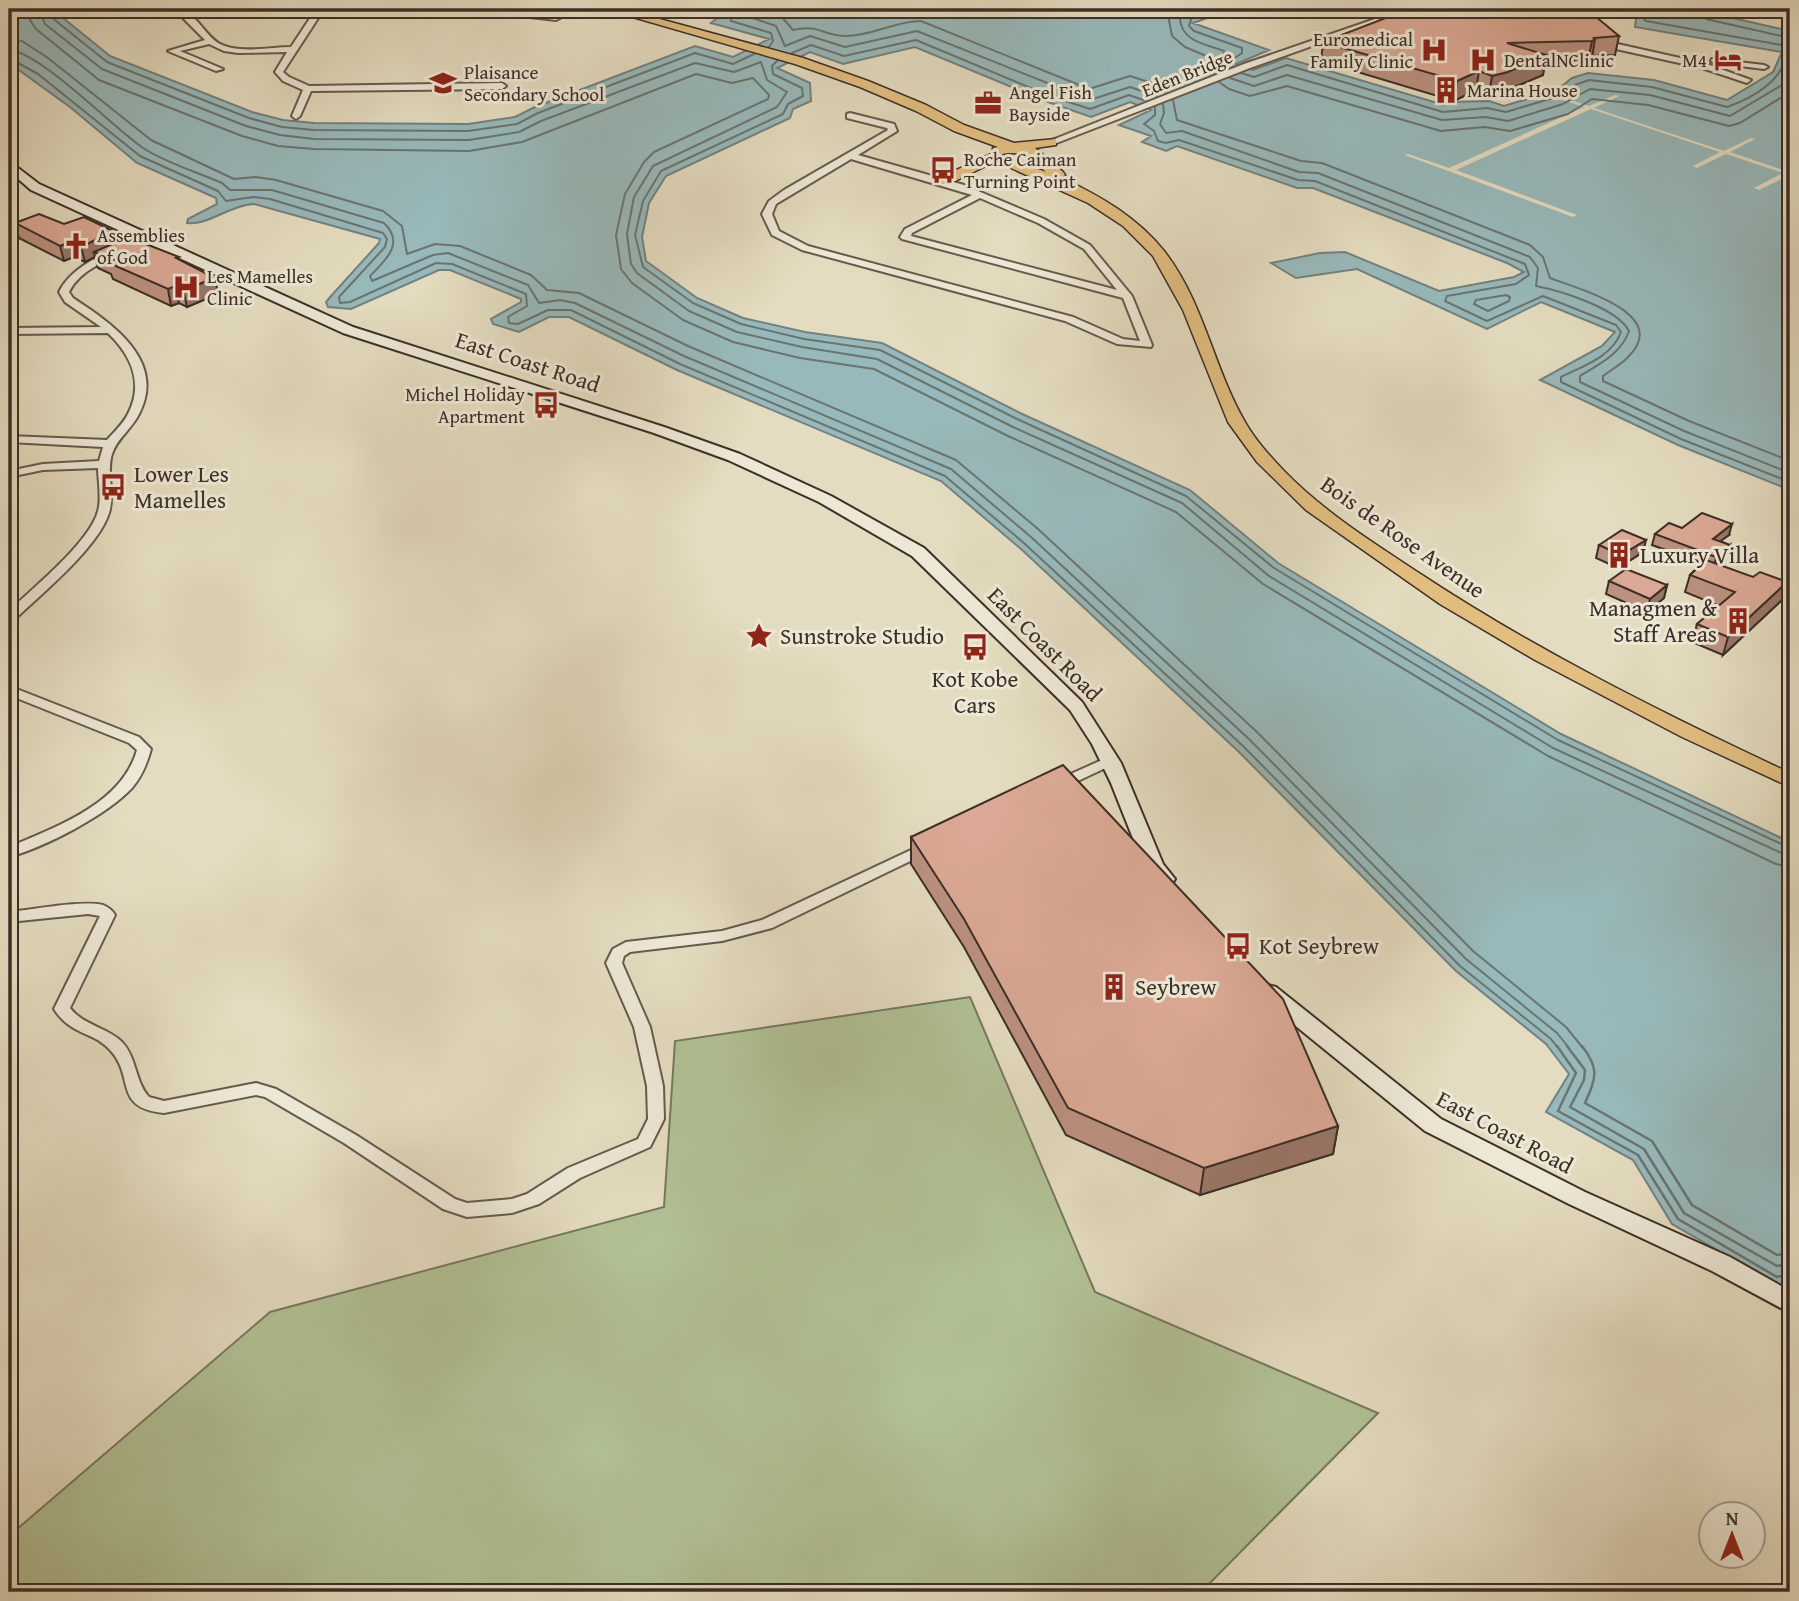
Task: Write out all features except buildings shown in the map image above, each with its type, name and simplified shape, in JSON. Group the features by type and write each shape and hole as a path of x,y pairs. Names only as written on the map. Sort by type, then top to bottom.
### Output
{"main road":[{"path":"611,9 799,61 876,89 959,128 1015,147"},
{"path":"959,128 993,155"},
{"path":"944,181 993,155 999,149 1051,142"},
{"path":"961,187 1012,165 1029,163 1051,142"},
{"name":"Bois de Rose Avenue","path":"1015,147 1029,149 1072,187 1118,216 1159,254 1187,301 1231,412 1256,451 1288,485 1345,531 1503,635 1586,682 1790,781"},
{"name":"Bois de Rose Avenue","path":"993,155 1012,165 1072,187"},
{"name":"East Coast Road","path":"9,165 35,187 154,239 348,330 659,430 734,457 884,530 918,552 1076,706 1095,730 1111,760 1154,866 1180,897"},
{"name":"East Coast Road","path":"1255,978 1274,998 1433,1125 1577,1198 1721,1264 1790,1303"}],"street":[{"path":"178,9 210,41 221,48 293,49"},
{"path":"320,9 279,72 286,79 308,89 502,86"},
{"path":"477,9 556,18"},
{"path":"1297,48 1310,38 1385,10 1410,14 1414,9"},
{"path":"1297,48 1320,43 1397,14"},
{"path":"1599,28 1598,34 1610,45 1704,66 1746,80"},
{"path":"210,41 172,51 219,69"},
{"name":"Eden Bridge","path":"1051,142 1297,48"},
{"path":"1639,51 1652,49 1733,65 1764,67"},
{"path":"296,116 308,89"},
{"path":"850,116 893,129 890,134 850,156 772,203 767,214 775,233 805,248 1069,319 1121,342 1147,345 1127,296 1087,247 1041,221 961,187 850,156"},
{"path":"979,195 908,231 905,237 1127,296"},
{"path":"10,616 84,543 98,525 105,503 104,464 110,444 131,421 137,408 141,383 132,351 113,330 69,300 64,292 66,286 80,271 154,239"},
{"path":"9,331 113,330"},
{"path":"9,439 110,444"},
{"path":"9,474 43,467 104,464"},
{"path":"9,690 134,740 144,749 139,770 92,811 81,819 9,852"},
{"path":"1050,789 1111,760"},
{"path":"9,917 88,909 101,910 108,915 62,1009 70,1022 112,1041 121,1052 141,1103 150,1107 164,1107 256,1088 270,1093 349,1139 449,1204 467,1210 487,1210 533,1199 573,1173 644,1143 656,1119 655,1086 642,1027 614,963 618,953 626,947 722,936 767,924 939,842"}],"green space":[{"path":"970,997 1095,1292 1378,1413 1201,1592 9,1592 9,1536 270,1312 664,1207 675,1041"}],"water":[{"path":"9,9 52,9 110,56 252,112 283,120 314,123 468,124 515,117 695,46 733,57 769,39 711,23 722,14 723,9 1233,9 1193,23 1269,50 1236,64 1253,70 1286,58 1444,105 1451,102 1489,101 1504,106 1557,90 1572,78 1588,73 1654,80 1727,100 1773,72 1782,52 1635,27 1637,12 1641,9 1693,9 1790,31 1790,490 1678,445 1540,380 1602,346 1615,332 1541,302 1487,329 1357,269 1296,278 1271,263 1320,253 1345,252 1439,291 1514,277 1524,272 1507,263 1313,188 1297,188 1177,146 1166,151 1142,142 1151,136 1119,125 1151,110 1130,102 1091,117 915,47 843,64 810,52 777,68 810,83 811,101 793,109 790,118 666,176 649,203 642,237 646,261 697,298 743,318 805,332 882,343 1020,413 1190,490 1278,563 1561,734 1790,842 1790,1274 1783,1288 1672,1224 1633,1160 1546,1112 1569,1074 1546,1044 1456,971 1239,752 1021,549 941,481 677,370 569,317 549,317 519,332 493,324 491,319 521,302 521,299 450,270 439,270 351,309 328,307 326,302 380,239 254,204 203,221 187,223 188,219 217,204 216,198 137,163 70,107 9,63"}],"pier":[{"path":"1545,94 1589,106 1615,95 1619,96 1594,108 1724,151 1751,138 1755,139 1730,152 1786,171 1790,169 1790,175 1759,190 1754,188 1783,173 1726,154 1697,168 1693,166 1720,152 1591,109 1456,170 1577,215 1573,217 1405,155 1449,168 1584,107"}],"place":[{"name":"Euromedical Family Clinic","path":"1434,50"},
{"name":"DentalNClinic","path":"1483,60"},
{"name":"M4","path":"1728,60"},
{"name":"Plaisance Secondary School","path":"443,83"},
{"name":"Marina House","path":"1446,90"},
{"name":"Angel Fish Bayside","path":"988,103"},
{"name":"Roche Caiman Turning Point","path":"943,170"},
{"name":"Assemblies of God","path":"76,246"},
{"name":"Les Mamelles Clinic","path":"186,287"},
{"name":"Michel Holiday Apartment","path":"546,405"},
{"name":"Lower Les Mamelles","path":"113,487"},
{"name":"Luxury Villa","path":"1619,555"},
{"name":"Managmen & Staff Areas","path":"1738,621"},
{"name":"Sunstroke Studio","path":"759,636"},
{"name":"Kot Kobe Cars","path":"975,647"},
{"name":"Kot Seybrew","path":"1238,946"},
{"name":"Seybrew","path":"1114,987"}]}
